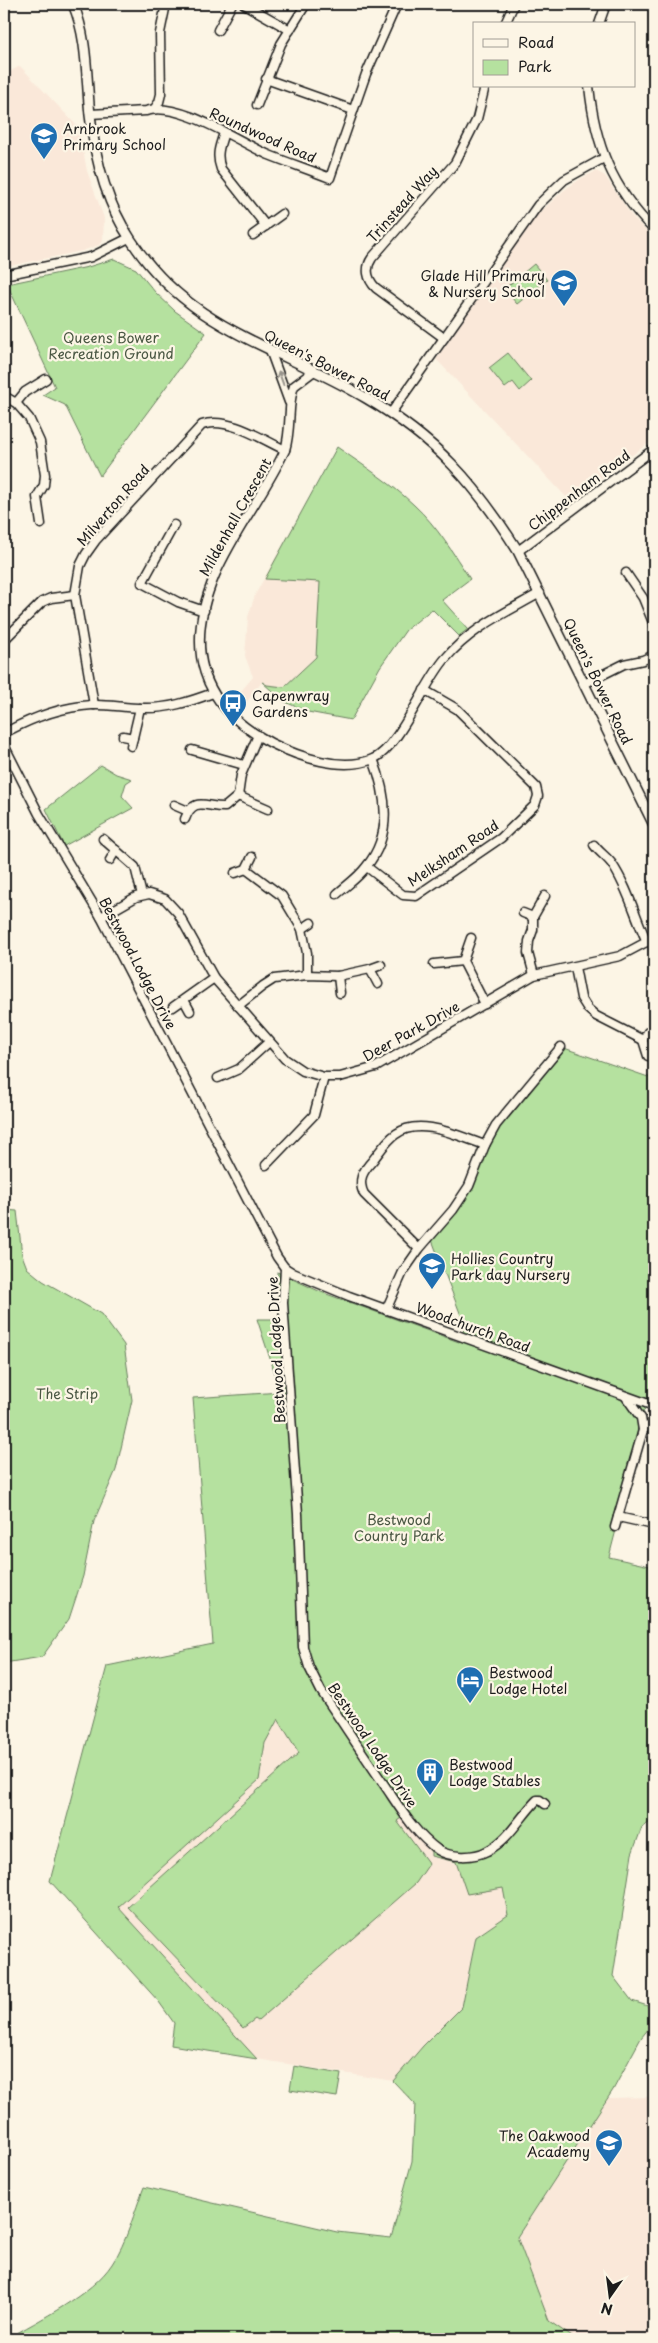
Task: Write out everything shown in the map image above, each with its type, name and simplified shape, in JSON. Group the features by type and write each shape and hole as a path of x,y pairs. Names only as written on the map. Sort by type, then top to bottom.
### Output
{"street":[{"name":"Queen's Bower Road","path":"73,4 85,46 90,114 98,164 106,188 129,238 153,270 168,286 195,309 226,328 364,396 420,434 459,470 490,508 518,551 654,825"},
{"path":"154,108 159,102 161,94 160,33 166,4"},
{"path":"218,30 232,4"},
{"path":"244,4 290,30"},
{"path":"257,105 274,58 306,4"},
{"name":"Roundwood Road","path":"90,114 154,108 179,113 269,155 330,178 366,74 397,4"},
{"path":"506,22 514,4"},
{"path":"600,22 606,4"},
{"path":"266,79 354,110"},
{"name":"Trinstead Way","path":"444,338 376,288 369,279 368,267 372,258 455,163 477,119 485,88"},
{"path":"589,88 597,135 604,158 624,195 654,230"},
{"path":"224,133 218,149 217,160 221,169 266,226"},
{"path":"391,413 538,205 564,180 604,158"},
{"path":"253,236 282,214"},
{"path":"4,276 91,257 129,238"},
{"name":"Mildenhall Crescent","path":"270,350 291,407"},
{"name":"Mildenhall Crescent","path":"314,371 294,386 290,436 285,450 222,562 211,586 204,611 200,653 204,672 213,693 230,715 258,735 288,751 325,761 357,763 373,759"},
{"path":"16,403 25,392 46,379"},
{"path":"4,396 16,403 29,418 40,442 45,475 44,485 37,498 41,524"},
{"name":"Milverton Road","path":"94,705 75,595 80,566 91,547 202,425 210,422 226,423 285,450"},
{"name":"Chippenham Road","path":"518,551 654,449"},
{"path":"174,525 142,583 178,602 204,611"},
{"path":"626,573 643,598 654,625"},
{"path":"337,894 367,867 381,838 386,810 383,787 373,759 392,744 444,660 468,636 490,620 540,593"},
{"path":"4,640 42,602 51,598 75,595"},
{"path":"584,684 624,664 643,660 654,655"},
{"name":"Melksham Road","path":"367,867 403,895 416,896 501,838 535,805 538,796 536,787 457,709 424,690"},
{"path":"8,731 41,715 94,705 140,708 175,706 213,693"},
{"path":"131,746 140,708"},
{"path":"185,820 188,811 193,807 205,804 225,807 238,796 244,764 258,735"},
{"path":"123,736 133,738"},
{"name":"Bestwood Lodge Drive","path":"4,745 39,814 101,917 277,1257 285,1268 284,1304 298,1514 303,1648 309,1667 321,1691 397,1804 421,1836 439,1850 448,1854 464,1856 485,1852 506,1838 537,1800 545,1804"},
{"path":"192,750 244,764"},
{"path":"200,764 203,754"},
{"path":"238,796 268,809"},
{"path":"174,805 188,811"},
{"path":"101,917 129,900 142,895 135,866 103,839"},
{"name":"Deer Park Drive","path":"142,895 157,896 173,905 214,978 285,1059 303,1071 324,1076 340,1077 376,1068 534,975 620,956 651,940 629,894 611,863 601,855 594,844"},
{"path":"110,860 116,850"},
{"path":"595,862 601,855"},
{"path":"235,873 246,869 252,857"},
{"path":"246,869 282,896 302,928 307,946 307,975"},
{"path":"534,975 528,953 529,941 533,930 533,917 545,896"},
{"path":"523,914 533,917"},
{"path":"302,928 311,924"},
{"path":"471,938 463,961 485,1004"},
{"path":"434,964 463,961"},
{"path":"238,1006 274,979 307,975 338,976 381,965"},
{"path":"575,967 581,998 588,1009 596,1016 643,1040 648,1056"},
{"path":"370,969 378,984"},
{"path":"338,976 340,993"},
{"path":"173,1007 214,978"},
{"path":"184,1000 190,1011"},
{"path":"643,1040 648,1032"},
{"path":"218,1078 239,1069 269,1042"},
{"path":"386,1310 403,1272 419,1249 453,1210 469,1186 485,1145 506,1112 561,1047"},
{"path":"266,1165 314,1115 324,1076"},
{"path":"419,1249 364,1194 360,1185 361,1177 366,1168 394,1135 411,1126 425,1126 485,1145"},
{"path":"282,1148 290,1154"},
{"name":"Woodchurch Road","path":"285,1268 316,1283 386,1310 654,1406"},
{"path":"615,1526 643,1430 641,1418 625,1396"},
{"path":"643,1430 654,1422"},
{"path":"618,1517 654,1525"}],"shaded area":[{"name":"Arnbrook Primary School","path":"20,66 79,128 87,171 104,218 103,241 99,245 82,251 4,267 4,75"},
{"name":"Glade Hill Primary & Nursery School","path":"596,171 605,176 631,215 654,239 654,439 570,501 436,359 538,214 563,191"},
{"path":"337,447 388,483 416,506 441,535 470,579 442,600 468,629 459,636 432,609 406,630 380,667 351,720 308,712 283,701 262,682 239,712 230,704 253,677 245,656 248,617 255,595"},
{"path":"309,1682 411,1831 431,1852 503,1887 508,1915 476,1937 462,2007 423,2046 393,2081 257,2059 117,1907 259,1780 265,1743 278,1719"},
{"name":"The Oakwood Academy","path":"654,2097 654,2339 575,2339 549,2322 517,2237 608,2098"}],"green space":[{"name":"Queens Bower Recreation Ground","path":"114,259 136,269 155,292 175,311 206,333 100,476 65,405 43,395 55,387 7,284 88,267"},
{"path":"534,264 547,280 517,304 504,289"},
{"path":"508,353 531,381 520,391 513,382 505,388 489,368"},
{"path":"337,447 387,482 422,513 444,540 470,579 442,600 468,629 459,636 432,609 406,630 380,667 351,720 308,712 283,701 262,682 267,685 284,687 316,657 320,582 265,579"},
{"path":"101,765 116,774 132,779 126,783 122,796 133,808 64,846 46,809"},
{"name":"Bestwood Country Park","path":"564,1048 654,1079 654,1391 639,1420 636,1441 612,1529 616,1530 609,1557 654,1567 654,1820 642,1827 632,1854 613,1976 632,2001 654,2008 654,2022 641,2038 613,2090 517,2237 549,2321 575,2339 7,2339 64,2306 92,2286 103,2275 122,2246 144,2187 337,2232 391,2238 412,2161 415,2104 393,2081 423,2046 462,2007 476,1937 508,1915 503,1888 467,1894 456,1862 431,1856 431,1852 401,1818 397,1821 429,1864 416,1883 258,2021 255,2019 243,2028 128,1907 299,1753 278,1719 265,1743 259,1780 118,1907 257,2059 171,2045 174,2023 159,2002 50,1881 107,1666 213,1644 193,1398 281,1392 257,1319 279,1319 277,1272 321,1292 459,1342 465,1326 432,1240 463,1202 475,1182 493,1136"},
{"name":"The Strip","path":"4,1210 17,1211 22,1255 27,1268 43,1281 101,1314 124,1345 132,1400 116,1470 94,1521 83,1576 69,1619 42,1657 4,1663"},
{"path":"294,2066 341,2074 337,2097 290,2090"}],"place":[{"name":"Arnbrook Primary School","path":"44,160"},
{"name":"Glade Hill Primary & Nursery School","path":"564,307"},
{"name":"Capenwray Gardens","path":"233,727"},
{"name":"Hollies Country Park day Nursery","path":"432,1290"},
{"name":"Bestwood Lodge Hotel","path":"470,1704"},
{"name":"Bestwood Lodge Stables","path":"430,1796"},
{"name":"The Oakwood Academy","path":"609,2167"}]}
